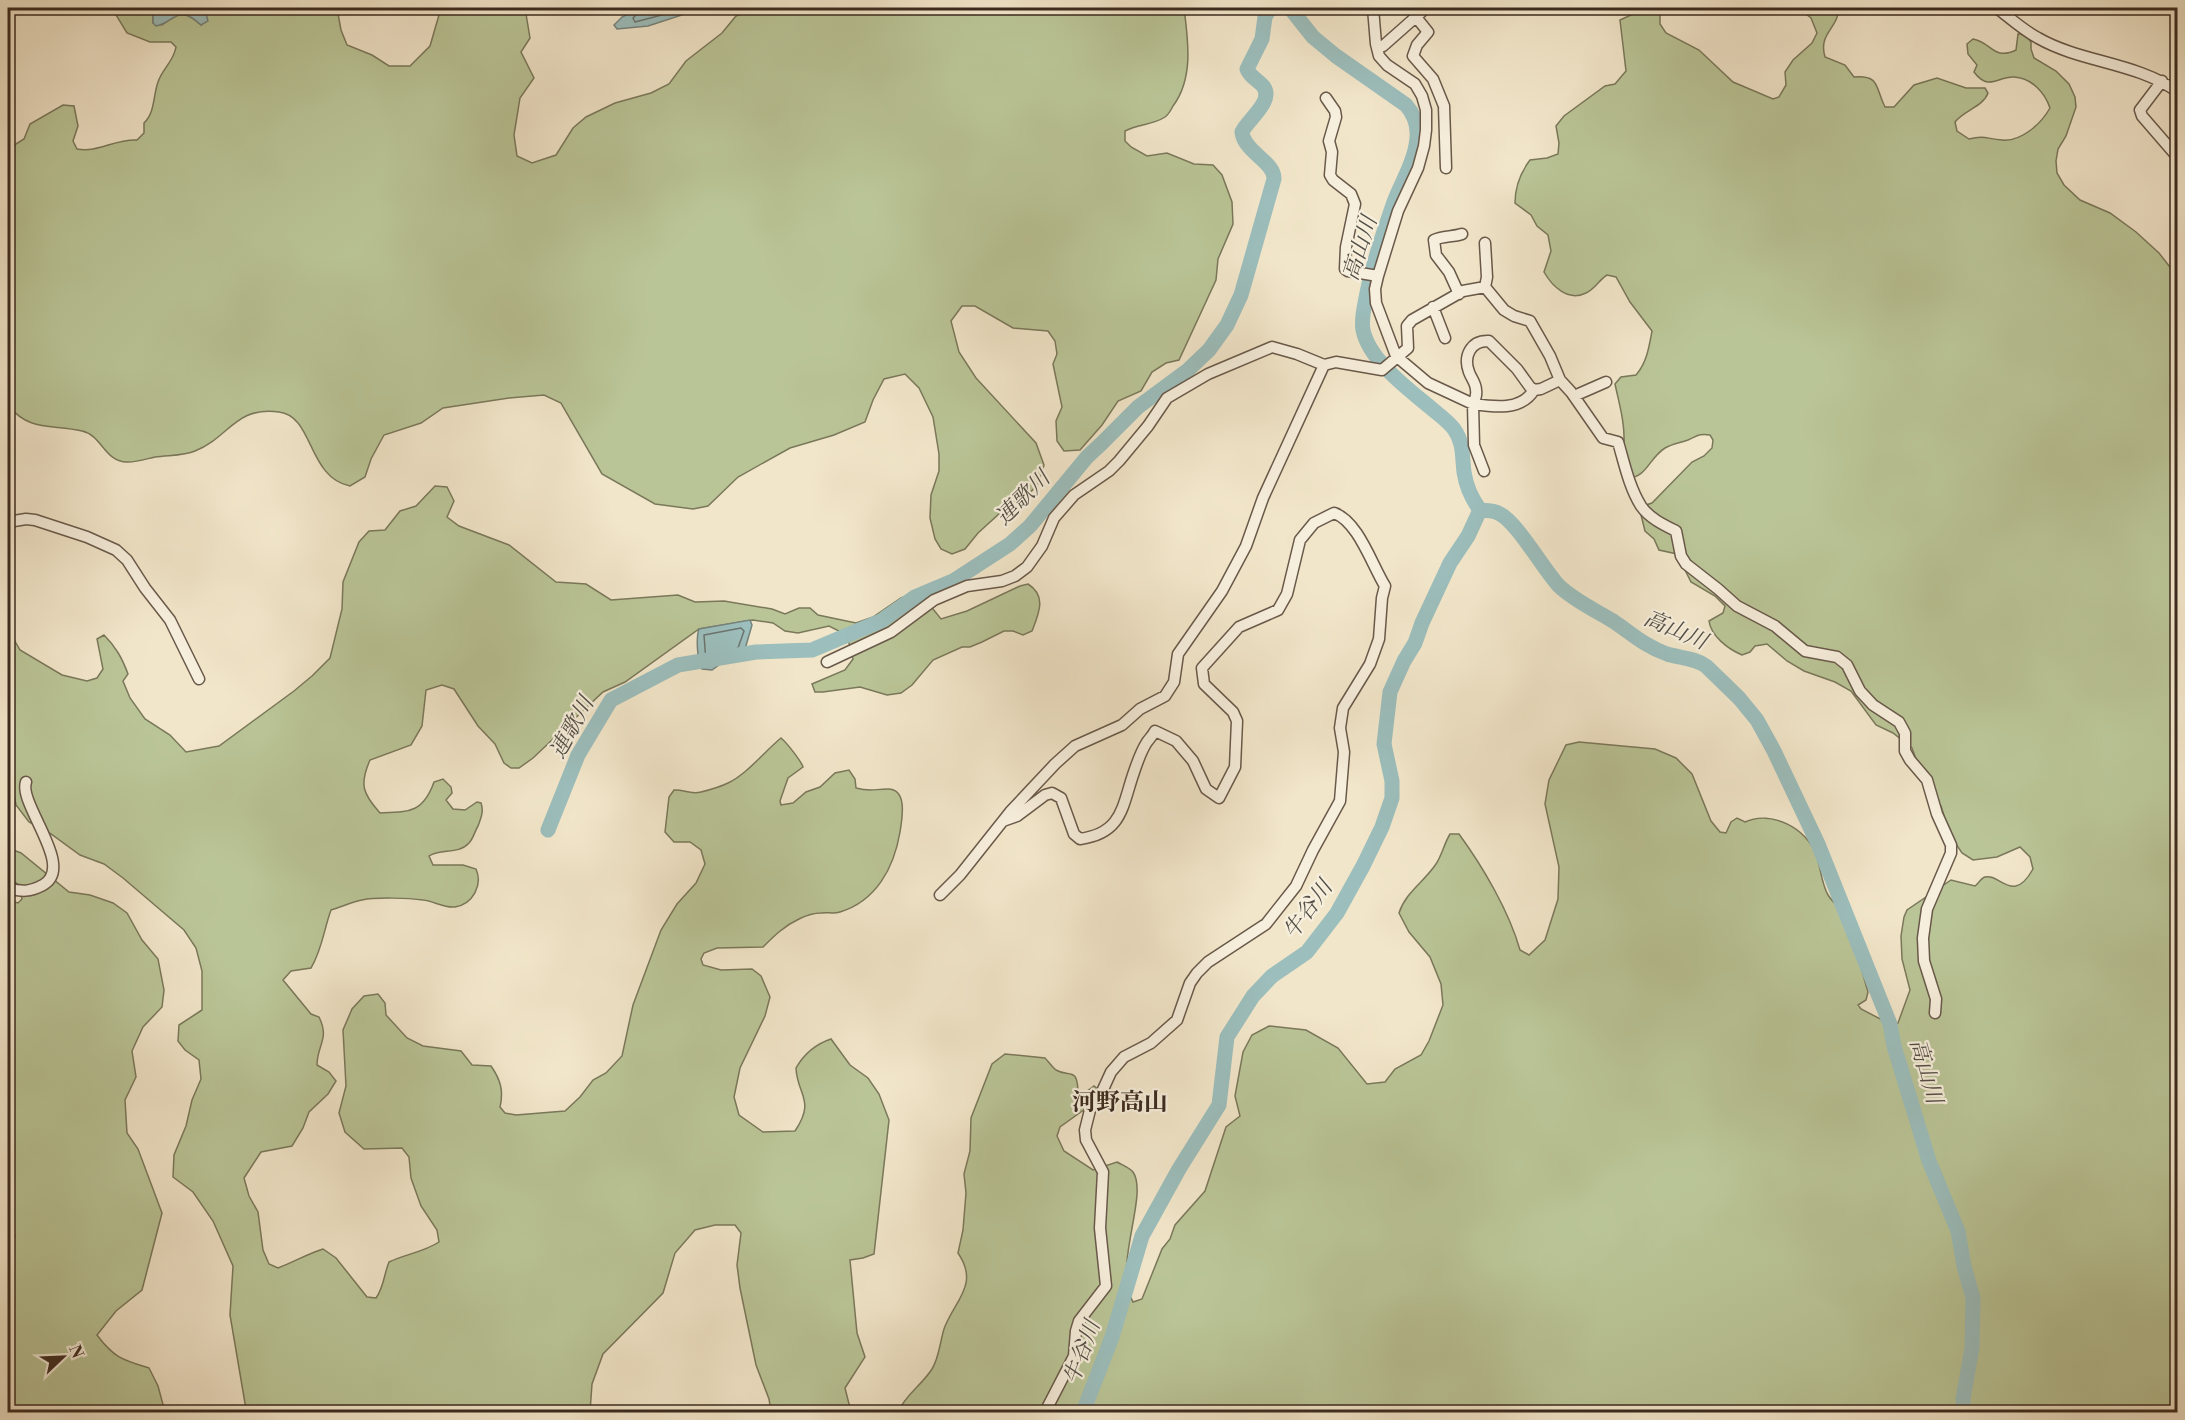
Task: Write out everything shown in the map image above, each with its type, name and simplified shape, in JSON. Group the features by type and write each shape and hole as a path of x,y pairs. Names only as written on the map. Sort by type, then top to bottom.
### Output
{"street":[{"path":"1373,8 1378,56 1414,84 1422,96 1426,110 1426,130 1418,168 1373,275 1376,303 1396,356 1428,383 1473,404 1501,408 1510,406 1530,396 1534,390"},
{"path":"1377,48 1383,46 1426,8"},
{"path":"1997,8 2038,38 2100,62 2124,67 2162,81 2178,92"},
{"path":"1416,17 1428,32 1417,45 1413,56 1433,79 1444,106 1446,168"},
{"path":"2162,81 2140,110 2142,116 2174,153"},
{"path":"1326,98 1335,111 1336,117 1329,141 1332,156 1330,175 1351,194 1355,204 1346,247 1345,269 1348,272 1373,275"},
{"path":"1459,294 1449,272 1436,255 1434,240 1439,237 1462,234"},
{"path":"1485,243 1487,277 1485,287"},
{"path":"827,662 891,632 934,600 966,586 1002,581 1028,567 1061,509 1074,495 1109,471 1119,461 1148,426 1167,398 1208,375 1272,347 1324,365 1336,362 1382,370 1408,348 1407,326 1412,320 1463,291 1485,287"},
{"path":"1485,287 1504,310 1530,321 1550,356 1560,380 1603,438 1618,442 1641,506 1651,516 1676,531 1686,564 1737,606 1775,626 1805,651 1837,657 1847,665 1860,691 1873,705 1899,722 1905,733 1905,751 1927,780 1951,845 1946,867 1927,909 1923,938 1924,961 1936,999 1935,1013"},
{"path":"1433,307 1445,338"},
{"path":"1484,471 1474,445 1473,404 1477,391 1468,369 1467,356 1471,347 1482,341 1489,341 1534,390 1560,380"},
{"path":"940,895 960,875 1003,821 1055,764 1076,746 1122,724 1140,709 1165,696 1174,682 1178,654 1222,591 1246,546 1263,498 1324,365"},
{"path":"1574,396 1606,382"},
{"path":"1003,821 1017,816 1045,795 1052,794 1060,798 1074,834 1080,839 1110,829 1119,818 1137,764 1155,731 1176,741 1193,761 1206,789 1219,798 1234,766 1237,721 1233,712 1204,684 1202,668 1239,627 1278,610 1287,594 1300,540 1314,523 1334,513 1356,529 1385,586 1379,639 1370,664 1343,708 1340,728 1344,752 1340,801 1296,886 1274,917 1208,962 1197,973 1190,983 1177,1020 1152,1043 1124,1057 1112,1072 1090,1110 1085,1130 1086,1140 1103,1173 1100,1228 1106,1286 1079,1321 1074,1356 1045,1413"},
{"path":"8,522 35,520 87,537 116,550 127,560 170,620 199,679"},
{"path":"8,888 22,892 31,891 48,882 53,872 53,862 42,827 26,797 24,788 26,782"}],"green space":[{"path":"118,8 153,8 153,23 162,25 177,16 186,15 201,25 206,15 206,8 337,8 341,30 347,45 372,55 389,66 410,66 430,46 441,8 525,8 530,38 521,52 534,78 520,98 514,135 517,156 532,163 556,155 573,128 586,117 615,103 651,93 669,84 686,61 722,33 736,16 757,8 1184,8 1188,58 1180,95 1165,117 1125,131 1125,141 1147,156 1167,153 1194,164 1213,165 1222,175 1232,202 1233,224 1218,259 1216,280 1179,360 1166,363 1152,372 1141,391 1118,401 1102,425 1080,450 1064,451 1057,441 1056,421 1062,407 1053,364 1057,354 1055,341 1048,331 1013,328 975,306 962,306 951,321 959,352 976,378 1036,443 1044,465 1038,484 1026,497 1011,503 978,533 965,549 952,554 941,549 935,539 930,518 931,495 939,471 939,454 933,417 919,388 905,374 884,379 865,422 834,435 790,448 738,477 708,506 693,509 655,504 602,474 561,403 544,395 443,408 421,423 384,435 371,459 365,477 350,486 336,480 326,471 299,424 290,416 279,412 264,411 242,418 207,445 191,453 128,462 120,461 109,454 89,434 33,423 16,414 8,405 8,149 24,139 30,124 63,105 74,106 78,126 73,141 77,149 92,149 137,140 144,133 144,123 152,109 158,82 173,57 176,47 171,42 150,42 127,33 116,15"},
{"path":"1646,8 1660,10 1660,24 1666,33 1699,50 1733,82 1773,99 1779,97 1786,85 1785,72 1793,60 1812,43 1817,33 1811,18 1800,8 1839,8 1838,15 1824,42 1825,57 1845,65 1854,77 1869,78 1873,81 1885,107 1894,107 1914,85 1937,78 1966,88 1985,88 1988,93 1986,98 1955,122 1957,131 1969,139 1983,137 2009,140 2016,138 2036,126 2050,108 2041,92 2027,80 2008,77 1989,82 1979,78 1974,72 1977,65 1968,54 1967,44 1973,39 1997,52 2009,53 2016,50 2018,34 2025,34 2031,42 2034,58 2056,71 2069,84 2075,97 2076,107 2066,136 2058,149 2056,161 2057,173 2064,185 2080,200 2110,213 2136,232 2159,253 2177,276 2177,1412 898,1412 934,1365 944,1329 966,1284 964,1264 958,1253 963,1230 966,1193 964,1174 970,1151 971,1118 992,1064 1005,1054 1045,1058 1056,1070 1074,1075 1078,1091 1082,1095 1094,1086 1100,1091 1085,1109 1060,1127 1057,1136 1064,1151 1093,1170 1117,1162 1133,1172 1137,1183 1137,1197 1126,1271 1133,1302 1142,1299 1162,1249 1170,1239 1175,1225 1205,1191 1226,1127 1240,1116 1235,1096 1243,1052 1252,1035 1269,1026 1306,1030 1338,1048 1367,1084 1385,1082 1395,1069 1421,1055 1443,1005 1441,984 1430,957 1409,932 1399,913 1410,893 1436,864 1450,834 1459,834 1486,875 1509,920 1520,950 1529,955 1545,940 1558,899 1559,867 1545,804 1549,780 1566,745 1579,742 1655,749 1676,758 1692,774 1711,821 1720,832 1726,833 1731,822 1737,818 1745,822 1766,818 1787,824 1805,837 1818,860 1822,880 1829,897 1839,909 1852,939 1868,992 1866,1000 1858,1005 1861,1009 1894,1026 1898,1023 1910,990 1902,959 1901,936 1907,910 1951,880 1975,886 1984,878 1991,877 2013,886 2026,880 2033,869 2030,857 2020,847 1997,857 1973,860 1962,853 1950,835 1941,806 1915,773 1916,759 1912,748 1893,733 1876,725 1851,691 1835,682 1804,671 1787,661 1767,644 1755,646 1750,652 1742,655 1726,646 1713,632 1709,621 1723,613 1725,606 1715,596 1691,582 1677,554 1659,550 1654,539 1645,531 1640,511 1652,503 1692,462 1704,456 1712,448 1713,440 1710,435 1701,435 1670,445 1659,452 1639,475 1626,479 1622,475 1620,462 1624,428 1615,384 1621,377 1636,375 1640,370 1647,354 1652,331 1630,302 1616,277 1607,275 1589,291 1579,295 1567,294 1556,287 1544,272 1551,251 1548,235 1537,226 1531,215 1515,203 1519,180 1530,160 1558,154 1556,126 1564,116 1605,86 1615,84 1626,71 1620,20"},
{"path":"435,486 447,487 454,501 447,517 459,526 509,545 556,582 586,584 611,600 678,595 695,602 724,601 772,609 785,614 799,608 810,608 818,615 856,623 873,617 901,598 915,593 925,599 941,619 967,611 1020,586 1028,584 1038,594 1040,605 1032,631 1023,635 1013,631 1004,631 970,647 962,647 933,660 912,685 901,693 887,695 860,687 815,692 812,684 845,670 853,659 849,643 839,631 829,626 798,633 785,631 773,623 753,620 699,629 625,682 603,692 533,758 519,768 511,768 504,763 495,744 478,726 454,689 442,685 426,690 422,726 411,745 370,760 364,789 380,813 414,809 425,800 434,782 443,779 451,787 452,793 446,800 453,809 465,810 477,802 481,803 481,817 469,843 460,849 429,856 433,865 463,865 476,869 478,881 475,893 467,902 455,907 423,900 383,898 362,900 331,910 311,968 291,971 283,980 311,1014 319,1017 323,1037 317,1065 329,1072 336,1081 328,1094 309,1112 292,1146 261,1152 244,1178 249,1196 258,1212 263,1250 269,1264 278,1268 323,1249 336,1258 367,1297 376,1298 389,1262 439,1242 437,1230 421,1206 411,1178 409,1157 402,1148 364,1149 345,1132 339,1113 346,1086 343,1030 352,1009 364,996 378,994 385,1003 386,1015 407,1038 423,1046 461,1051 472,1065 491,1066 500,1085 502,1095 500,1107 505,1113 516,1115 565,1111 593,1080 606,1073 622,1056 633,1005 661,930 677,904 696,883 705,864 701,850 690,842 674,842 665,832 669,797 674,790 697,793 728,783 748,769 781,738 794,752 803,767 788,778 780,801 781,805 793,803 806,792 820,787 835,773 849,770 855,779 856,788 894,790 899,794 902,806 897,845 888,870 864,900 840,912 815,914 801,918 784,928 763,947 717,948 704,953 701,959 703,965 721,970 752,969 761,976 770,997 765,1016 740,1068 734,1097 739,1115 763,1132 795,1131 805,1105 796,1068 811,1050 831,1039 850,1065 868,1078 879,1094 889,1120 874,1254 850,1260 857,1333 865,1357 845,1388 849,1404 857,1412 771,1412 769,1399 756,1365 740,1288 737,1265 741,1233 735,1225 715,1225 695,1230 675,1253 663,1293 603,1354 592,1384 590,1412 242,1412 246,1409 230,1315 233,1266 213,1221 193,1192 173,1177 174,1155 201,1079 199,1060 185,1050 178,1041 179,1025 202,1010 202,971 196,948 184,930 123,878 104,864 80,855 51,834 29,822 16,805 13,790 8,784 8,629 20,650 62,675 87,681 97,678 103,669 97,639 104,635 115,648 123,663 128,674 123,681 130,698 145,719 170,735 186,752 219,746 294,691 330,658 342,609 343,582 359,542 369,531 385,530 400,511 416,506"},
{"path":"8,848 21,853 69,892 90,895 113,903 127,913 142,940 158,959 164,990 162,1007 143,1027 132,1051 136,1077 125,1100 127,1133 138,1149 162,1213 142,1290 116,1311 97,1335 109,1349 120,1357 149,1368 158,1386 165,1412 8,1412 8,1266 15,1236 8,1214 8,900 18,903 22,899 18,885 8,875"}],"water":[{"path":"153,8 206,8 208,21 201,25 193,18 181,14 156,26 153,23"},
{"path":"640,8 684,8 682,15 648,26 617,29 614,25 622,17"},
{"path":"750,620 752,625 745,649 739,655 730,657 712,670 702,669 698,649 699,629"}],"waterway":[{"name":"連歌川","path":"548,830 578,755 611,700 678,665 756,652 812,650 881,621 915,597 953,581 1010,544 1030,526 1087,457 1138,407 1188,370 1209,350 1227,325 1241,295 1274,179 1270,167 1248,145 1242,132 1265,98 1266,92 1263,86 1247,69 1262,39 1265,17 1270,8"},
{"name":"高山川","path":"1290,8 1313,37 1406,105 1416,125 1417,138 1414,155 1382,238 1364,306 1363,330 1373,352 1391,373 1454,429 1461,445 1466,482 1480,510 1494,511 1505,517 1559,586 1585,605 1652,648 1697,661 1706,666 1739,698 1757,720 1774,751 1818,844 1890,1024 1894,1046 1929,1161 1958,1231 1973,1298 1972,1348 1963,1399 1964,1412"},
{"name":"牛谷川","path":"1083,1412 1112,1337 1142,1236 1179,1169 1219,1105 1227,1037 1253,996 1272,976 1307,952 1337,913 1382,827 1392,798 1392,781 1384,744 1390,692 1415,643 1450,563 1468,536 1480,510"}],"district":[{"name":"河野高山","path":"1120,1102"}]}
